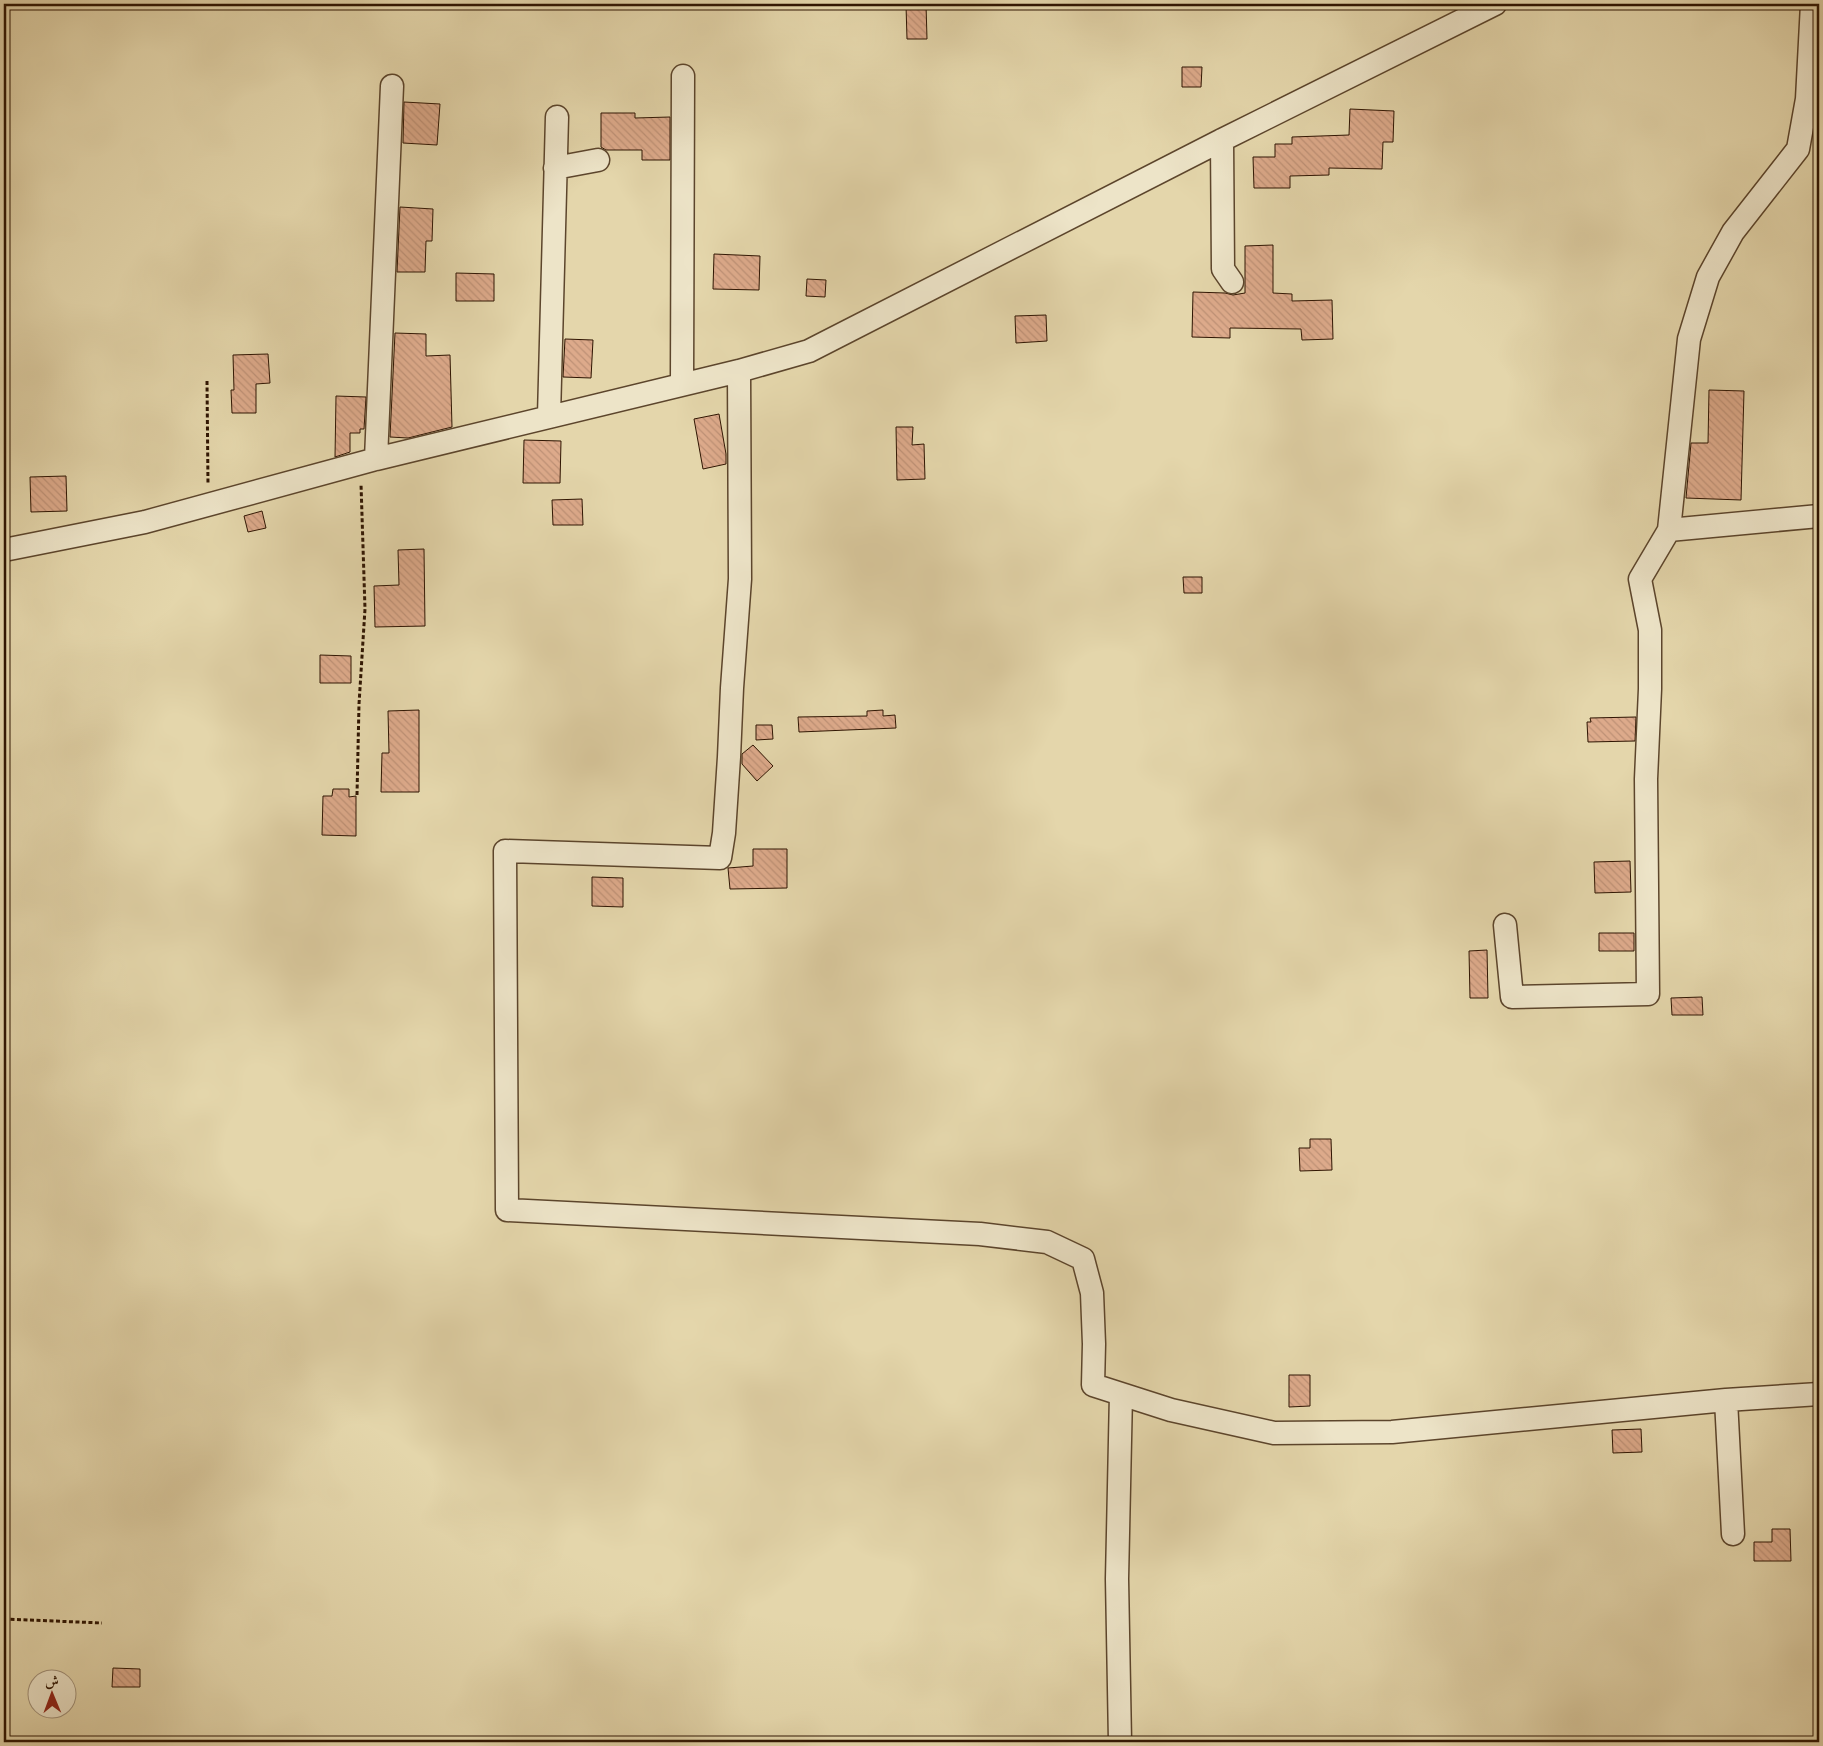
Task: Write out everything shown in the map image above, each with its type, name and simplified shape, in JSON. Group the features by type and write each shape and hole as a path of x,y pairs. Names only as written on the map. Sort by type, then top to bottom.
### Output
{"street":[{"path":"4,550 145,522 368,461 682,383 739,371 809,351 1222,140 1495,4"},
{"path":"1505,926 1512,997 1648,994 1646,779 1650,689 1650,630 1640,579 1669,530 1689,339 1708,277 1733,232 1798,150 1807,99 1812,4"},
{"path":"682,383 683,76"},
{"path":"368,461 392,86"},
{"path":"549,416 557,118"},
{"path":"1222,140 1223,269 1232,282"},
{"path":"555,168 598,160"},
{"path":"739,371 740,579 724,834 720,858 504,851 507,1210 936,1231 1047,1242 1083,1259 1092,1293 1094,1385 1171,1410 1274,1432 1392,1432 1726,1400 1819,1394"},
{"path":"1669,530 1819,516"},
{"path":"1120,1742 1117,1579 1121,1394"},
{"path":"1726,1400 1733,1534"}],"path":[{"path":"207,381 208,505"},
{"path":"356,795 365,609 368,461"},
{"path":"4,1619 102,1623"}],"building":[{"path":"926,4 927,39 907,39 906,5"},
{"path":"1182,67 1202,67 1201,87 1182,87"},
{"path":"404,102 440,104 437,145 403,143"},
{"path":"1350,109 1394,111 1393,142 1383,142 1382,169 1329,168 1329,175 1290,176 1290,188 1254,188 1253,157 1275,157 1275,144 1292,144 1292,137 1349,135"},
{"path":"601,113 635,113 635,118 670,117 670,160 642,160 642,150 606,150 601,147"},
{"path":"400,207 433,209 432,241 426,241 425,272 397,272"},
{"path":"1273,245 1273,293 1292,294 1292,301 1332,300 1333,339 1302,340 1301,329 1230,328 1230,338 1192,337 1193,292 1233,295 1245,293 1245,246"},
{"path":"714,254 760,256 759,290 713,289"},
{"path":"456,273 494,274 494,301 456,301"},
{"path":"807,279 826,280 825,297 806,296"},
{"path":"1046,315 1047,341 1016,343 1015,316"},
{"path":"395,333 426,334 426,356 450,355 452,427 408,438 390,437"},
{"path":"565,339 593,340 591,378 563,377"},
{"path":"268,354 270,383 256,384 256,413 232,413 231,390 234,390 233,355"},
{"path":"1709,390 1744,391 1741,500 1686,498 1691,443 1708,443"},
{"path":"336,396 366,397 364,429 360,429 360,433 350,433 350,452 335,457"},
{"path":"719,414 726,464 703,469 694,419"},
{"path":"896,427 913,427 912,445 924,444 925,479 897,480"},
{"path":"524,440 561,441 560,483 523,483"},
{"path":"66,476 67,511 31,512 30,477"},
{"path":"582,499 583,525 553,525 552,500"},
{"path":"262,511 266,528 248,532 244,516"},
{"path":"424,549 425,626 375,627 374,586 399,585 398,550"},
{"path":"1183,577 1202,577 1202,593 1184,593"},
{"path":"320,655 351,656 351,683 320,683"},
{"path":"419,710 419,792 381,792 382,753 389,753 388,711"},
{"path":"883,710 883,716 895,715 896,728 799,732 798,717 867,716 867,711"},
{"path":"1636,717 1635,741 1588,742 1587,722 1591,722 1590,718"},
{"path":"756,725 772,725 773,739 756,740"},
{"path":"753,745 773,766 757,781 742,764 742,754"},
{"path":"333,789 349,789 349,797 356,796 356,836 322,835 323,796 332,796"},
{"path":"753,849 787,849 787,888 730,889 728,868 753,866"},
{"path":"1630,861 1631,892 1595,893 1594,862"},
{"path":"592,877 623,878 623,907 592,906"},
{"path":"1599,933 1634,933 1634,951 1599,951"},
{"path":"1487,950 1488,998 1470,998 1469,951"},
{"path":"1702,997 1703,1015 1672,1015 1671,998"},
{"path":"1310,1139 1331,1139 1332,1170 1300,1171 1299,1148 1310,1148"},
{"path":"1289,1375 1310,1375 1310,1406 1289,1407"},
{"path":"1641,1429 1642,1452 1613,1453 1612,1430"},
{"path":"1772,1529 1790,1529 1791,1561 1754,1561 1754,1542 1772,1542"},
{"path":"113,1668 140,1669 140,1687 112,1687"}]}
